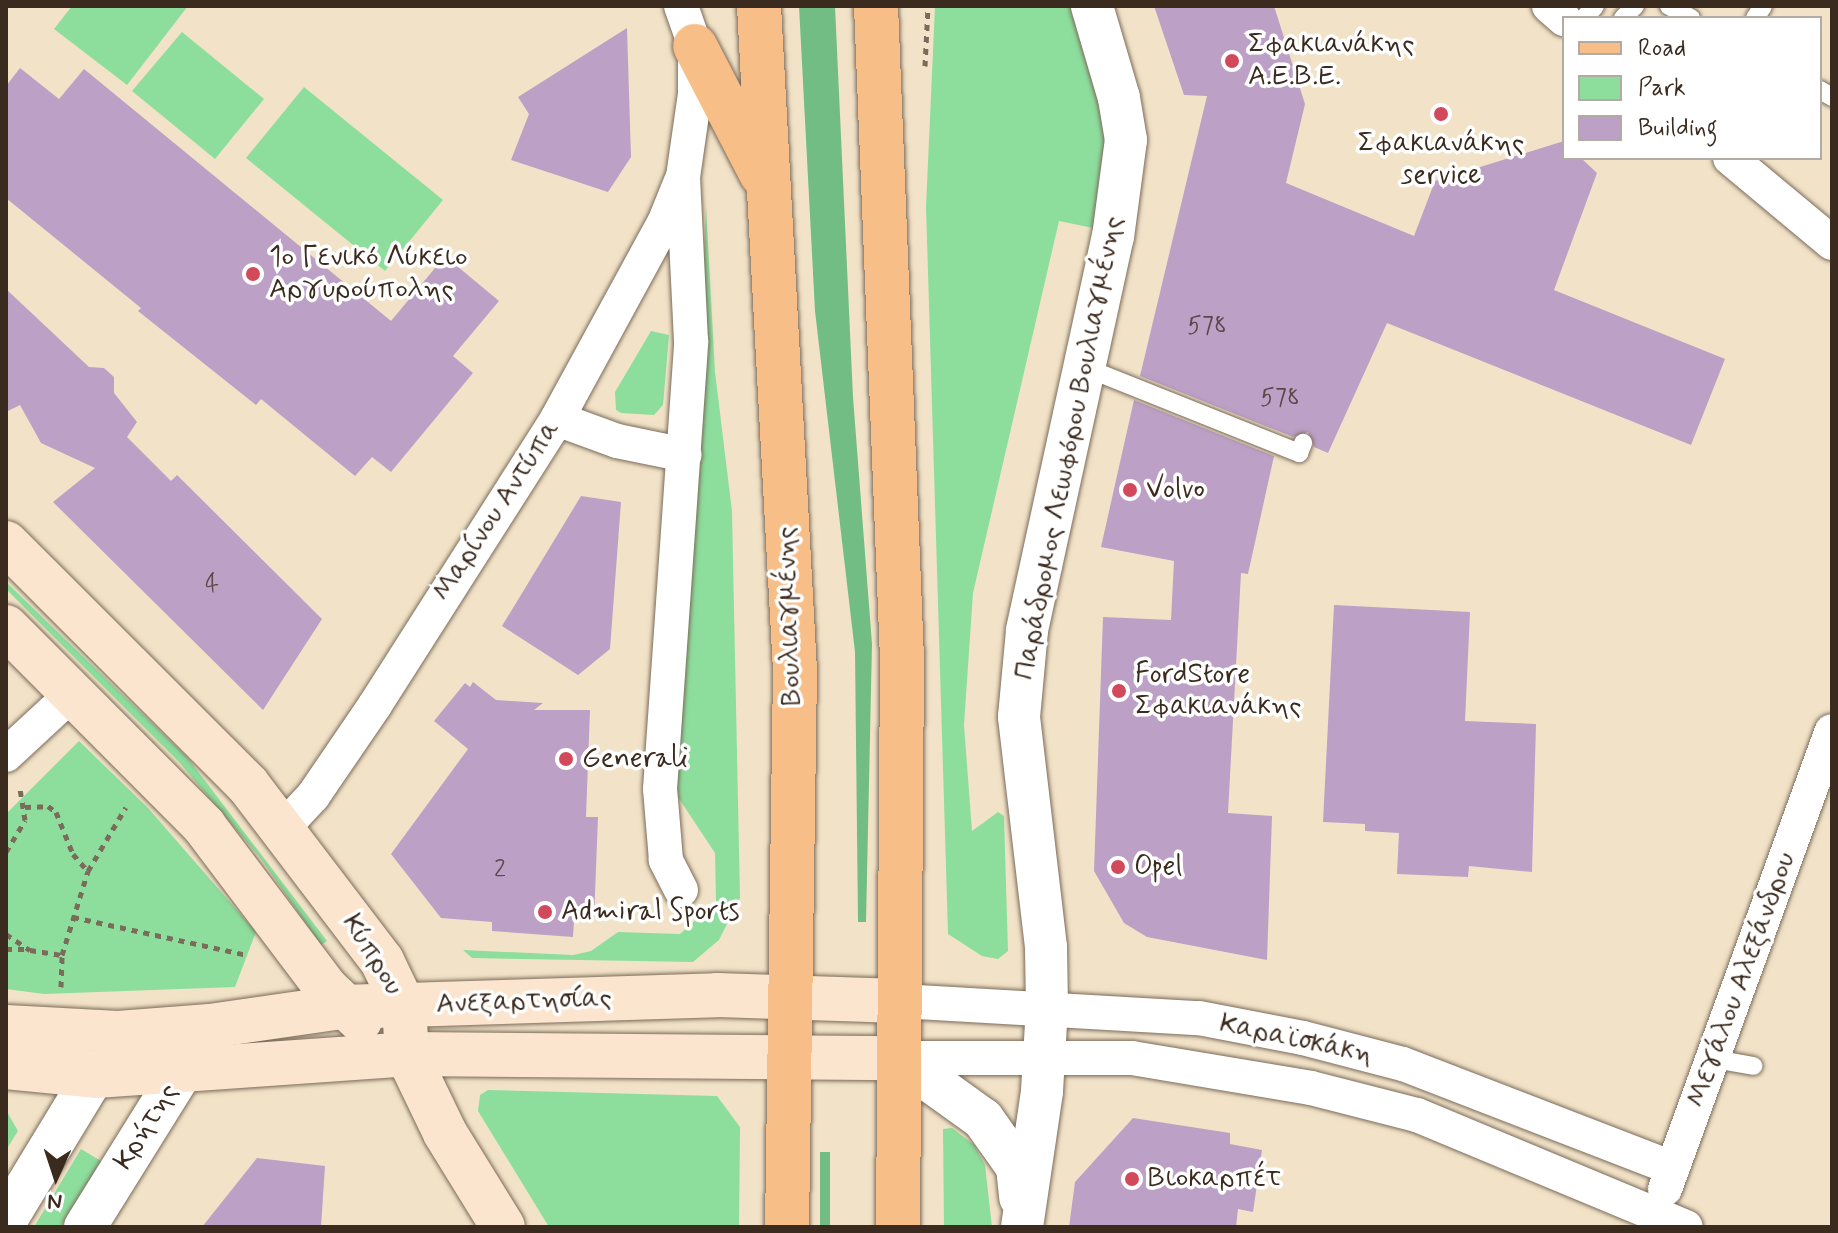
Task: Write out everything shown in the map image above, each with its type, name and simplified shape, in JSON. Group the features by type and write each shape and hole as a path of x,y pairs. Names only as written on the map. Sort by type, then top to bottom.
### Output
{"main road":[{"name":"Βουλιαγμένης","path":"759,6 795,670 787,1227"},
{"path":"876,6 902,659 898,1227"},
{"path":"688,26 769,187"},
{"name":"Κύπρου","path":"6,543 199,733 283,828 382,961 404,1007 407,1054"},
{"name":"Κύπρου","path":"6,627 154,772 236,865 342,1007 407,1054"},
{"name":"Ανεξαρτησίας","path":"6,1027 118,1033 210,1026 342,1007 790,996 900,1001"},
{"path":"407,1054 445,1133 503,1227"},
{"name":"Ανεξαρτησίας","path":"6,1067 96,1076 407,1054 789,1060 898,1058"}],"street":[{"name":"Παράδρομος Λεωφόρου Βουλιαγμένης","path":"1023,1225 1047,1006 1046,947 1019,717 1027,630 1113,237 1126,140 1092,6"},
{"path":"681,890 666,860 660,789 685,455 691,285 683,177 694,108 688,26"},
{"path":"1732,160 1832,243"},
{"name":"Μαρίνου Αντύπα","path":"283,828 313,796 375,705 557,419 664,223 683,177"},
{"path":"557,419 617,441 685,455"},
{"path":"6,755 73,693"},
{"name":"Μεγάλου Αλεξάνδρου","path":"1664,1223 1673,1168 1826,767 1832,731"},
{"name":"Καραϊσκάκη","path":"900,1001 1047,1006 1199,1018 1403,1064 1673,1168"},
{"name":"Κρήτης","path":"85,1227 210,1026"},
{"path":"6,1220 96,1076 118,1033"},
{"name":"Καραϊσκάκη","path":"898,1058 1044,1054 1132,1058 1224,1070 1417,1115 1664,1223"},
{"path":"898,1058 983,1119 1005,1146 1017,1167 1023,1225"}],"lane":[{"path":"1669,6 1687,16"},
{"path":"1084,367 1299,453 1303,443"},
{"path":"1714,1059 1753,1066"}],"path":[{"path":"6,852 21,832 25,807 19,793 31,731"},
{"path":"62,1032 62,955 88,871 119,816 154,772"},
{"path":"25,807 56,812 73,854 88,871"},
{"path":"73,917 312,969"},
{"path":"6,934 30,950"},
{"path":"6,949 62,955"}],"green space":[{"path":"72,6 188,6 127,85 54,29"},
{"path":"799,6 835,6 853,397 872,644 866,922 858,922 855,652 815,311"},
{"path":"935,6 1078,6 1116,149 1103,230 1059,221 973,593 964,725 972,831 998,812 1004,816 1008,951 998,959 982,956 948,934 926,207"},
{"path":"182,32 264,99 215,159 132,91"},
{"path":"304,87 443,200 385,271 246,158"},
{"path":"706,206 715,372 732,511 740,898 719,940 693,962 472,958 463,950 573,955 591,951 618,932 680,934 716,902 715,853 666,779 699,388"},
{"path":"651,331 669,335 663,405 654,415 621,413 616,410 615,392"},
{"path":"6,582 187,757 327,941 321,945 261,859 179,762 6,589"},
{"path":"79,741 148,808 256,932 235,987 44,994 6,989 6,814"},
{"path":"488,1090 717,1096 740,1127 739,1227 549,1227 478,1111 480,1095"},
{"path":"6,1110 18,1131 6,1150"},
{"path":"952,1128 974,1145 985,1165 992,1227 944,1227 943,1129"},
{"path":"81,1149 101,1161 61,1227 34,1227"},
{"path":"820,1152 830,1152 830,1227 820,1227"}],"building":[{"path":"1154,6 1274,6 1305,104 1286,183 1414,236 1435,181 1562,142 1562,160 1583,160 1597,173 1554,290 1725,359 1691,445 1387,323 1328,453 1314,447 1308,432 1293,437 1140,376 1207,96 1184,95"},
{"path":"627,28 631,157 608,192 511,160 529,114 518,97"},
{"name":"1ο Γενικό Λύκειο Αργυρούπολης","path":"20,68 59,99 84,69 391,321 445,256 499,301 453,356 473,373 391,472 372,457 355,476 261,399 256,405 138,311 141,308 6,198 6,86"},
{"path":"6,289 89,367 104,368 114,377 114,393 137,422 127,437 171,481 177,475 322,619 263,710 53,502 95,468 41,443 20,405 6,412"},
{"path":"1134,400 1274,456 1248,574 1241,573 1228,813 1272,816 1267,960 1147,937 1124,923 1094,871 1103,617 1171,620 1174,561 1101,547"},
{"path":"581,496 621,502 610,649 578,675 502,626"},
{"path":"1334,605 1470,612 1465,721 1536,724 1532,872 1469,866 1468,877 1397,874 1399,833 1365,831 1365,824 1323,822"},
{"path":"473,682 496,700 543,703 534,710 590,710 586,817 598,817 594,920 574,920 573,937 492,931 492,922 441,918 391,854 468,749 434,721 465,683 470,687"},
{"path":"1133,1118 1230,1133 1230,1144 1262,1150 1253,1212 1238,1209 1236,1227 1069,1227 1075,1182"},
{"path":"257,1158 325,1166 321,1227 202,1227"}],"place":[{"name":"Σφακιανάκης Α.Ε.Β.Ε.","path":"1232,61"},
{"name":"Σφακιανάκης service","path":"1441,114"},
{"name":"1ο Γενικό Λύκειο Αργυρούπολης","path":"253,274"},
{"name":"Volvo","path":"1130,490"},
{"name":"FordStore Σφακιανάκης","path":"1119,691"},
{"name":"Generali","path":"566,759"},
{"name":"Opel","path":"1118,867"},
{"name":"Admiral Sports","path":"545,912"},
{"name":"Βιοκαρπέτ","path":"1132,1179"}]}
